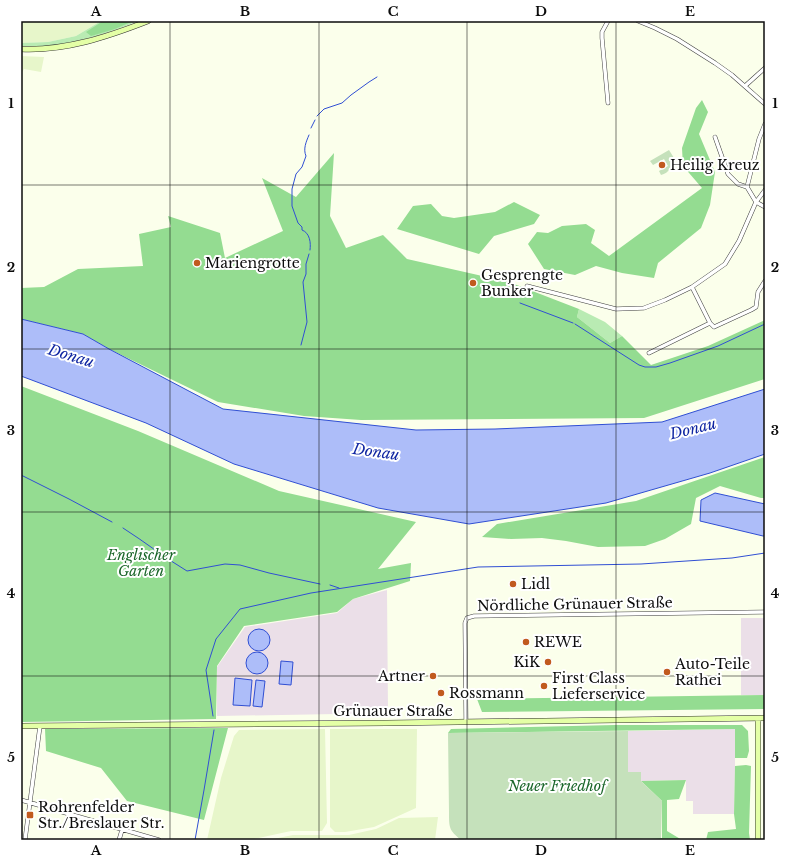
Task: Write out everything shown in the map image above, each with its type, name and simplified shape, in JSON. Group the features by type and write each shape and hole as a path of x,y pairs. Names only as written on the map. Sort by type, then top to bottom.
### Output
{"street":[{"path":"21,49 66,47 95,40 148,21"},
{"path":"608,21 602,32 608,103"},
{"path":"638,21 677,39 710,60 732,75 765,104"},
{"path":"745,86 765,68"},
{"path":"747,188 759,139 765,124"},
{"path":"715,137 728,174 738,184 747,188 756,202 765,207"},
{"path":"527,286 616,309 644,308 665,300 692,287 725,264 739,241 756,202 765,190"},
{"path":"692,287 710,323 716,327 756,307 758,292 765,281"},
{"path":"649,353 710,323"},
{"name":"Nördliche Grünauer Straße","path":"466,722 465,623 467,618 474,616 765,612"},
{"name":"Grünauer Straße","path":"21,726 765,718"},
{"path":"758,719 758,840"},
{"path":"26,840 40,726"},
{"path":"21,800 159,840"},
{"path":"119,840 122,830"}],"shaded area":[{"path":"387,590 388,713 217,716 217,667 245,627 337,613 353,599"},
{"path":"741,618 765,618 765,695 741,695"},
{"path":"735,729 734,814 693,814 693,801 686,801 686,780 641,781 628,772 628,731"}],"green space":[{"path":"21,21 101,21 76,36 48,42 21,43"},
{"path":"101,21 138,21 87,39 47,46 21,46 21,43 48,42 76,36"},
{"path":"103,21 133,21 115,29 91,36 86,32"},
{"path":"21,56 44,57 41,72 24,69 21,74"},
{"path":"702,100 708,112 699,134 715,172 710,205 701,228 658,263 654,278 622,273 596,266 575,275 544,269 528,244 537,232 548,233 562,226 586,224 595,230 591,243 609,256 702,188 683,166 682,148 696,108"},
{"path":"669,150 674,158 673,164 668,171 661,175 659,171 668,166 664,159 653,165 650,161"},
{"path":"334,153 330,216 346,248 383,235 407,259 509,282 579,309 577,317 610,343 622,336 651,365 708,346 765,320 765,379 644,418 361,420 304,416 218,402 109,349 83,334 21,319 21,288 44,287 78,269 143,266 139,234 171,227 168,216 220,233 225,258 283,231 262,178 296,197"},
{"path":"514,202 540,215 534,224 494,236 479,254 397,229 413,206 431,204 442,216 454,218 495,212"},
{"path":"579,309 605,322 622,336 610,343 577,317"},
{"name":"Englischer Garten","path":"21,386 138,431 279,491 416,522 378,569 411,563 410,581 353,599 337,612 244,626 217,666 216,719 21,722"},
{"path":"765,457 765,498 720,486 696,498 691,524 665,539 645,546 598,547 542,538 511,539 482,537 497,524 636,501"},
{"path":"765,695 765,709 482,712 477,699"},
{"path":"615,725 742,725 748,731 749,751 747,758 735,758 735,729 448,733 451,729"},
{"path":"228,728 204,820 127,801 101,768 46,751 45,729"},
{"path":"325,729 327,823 322,831 291,831 250,840 207,840 221,778 234,736 239,730"},
{"path":"330,729 417,729 416,808 374,827 345,832 335,832 330,827"},
{"name":"Neuer Friedhof","path":"628,731 628,772 641,772 641,781 662,801 661,838 610,840 461,840 450,828 448,733"},
{"path":"735,766 751,766 750,840 706,840 708,832 736,829 734,814"},
{"path":"686,780 679,799 667,800 667,831 682,840 626,840 662,838 662,801 641,781"},
{"path":"438,817 435,840 268,840 293,835 349,835 376,829 399,818"}],"water":[{"name":"Donau","path":"21,319 83,334 223,409 416,430 495,429 662,422 765,389 765,454 710,473 606,503 469,524 378,508 234,464 146,423 21,376"},
{"path":"715,493 765,504 765,536 700,521 701,500"},
{"path":"259,629 267,632 270,640 267,648 259,651 251,648 248,640 251,632"},
{"path":"257,652 265,655 268,663 265,671 257,674 249,671 246,663 249,655"},
{"path":"281,661 293,662 291,685 279,684"},
{"path":"235,678 252,680 250,706 233,705"},
{"path":"256,680 265,681 262,707 253,706"}],"waterway":[{"path":"317,116 324,109 342,103 377,77"},
{"path":"311,128 315,120"},
{"path":"309,135 305,148 306,156 302,167 296,174 292,189 292,206 298,223 302,227 302,230 307,233 310,241 310,250"},
{"path":"301,345 307,322 303,282 306,274 306,264 309,254"},
{"path":"520,303 573,323"},
{"path":"575,324 639,365 645,367 656,367 670,363 718,346 765,324"},
{"path":"21,475 112,522"},
{"path":"123,528 187,571 225,564 240,565 320,584"},
{"path":"213,716 206,670 216,639 240,609 311,593 478,567 641,564 732,558 765,553"},
{"path":"330,585 339,588"},
{"path":"195,840 214,730"}],"place":[{"name":"Heilig Kreuz","path":"662,165"},
{"name":"Mariengrotte","path":"197,263"},
{"name":"Gesprengte Bunker","path":"473,283"},
{"name":"Lidl","path":"513,584"},
{"name":"REWE","path":"526,642"},
{"name":"KiK","path":"548,662"},
{"name":"Auto-Teile Rathei","path":"667,672"},
{"name":"Artner","path":"433,676"},
{"name":"First Class Lieferservice","path":"544,686"},
{"name":"Rossmann","path":"441,693"},
{"name":"Rohrenfelder Str./Breslauer Str.","path":"30,815"}]}
